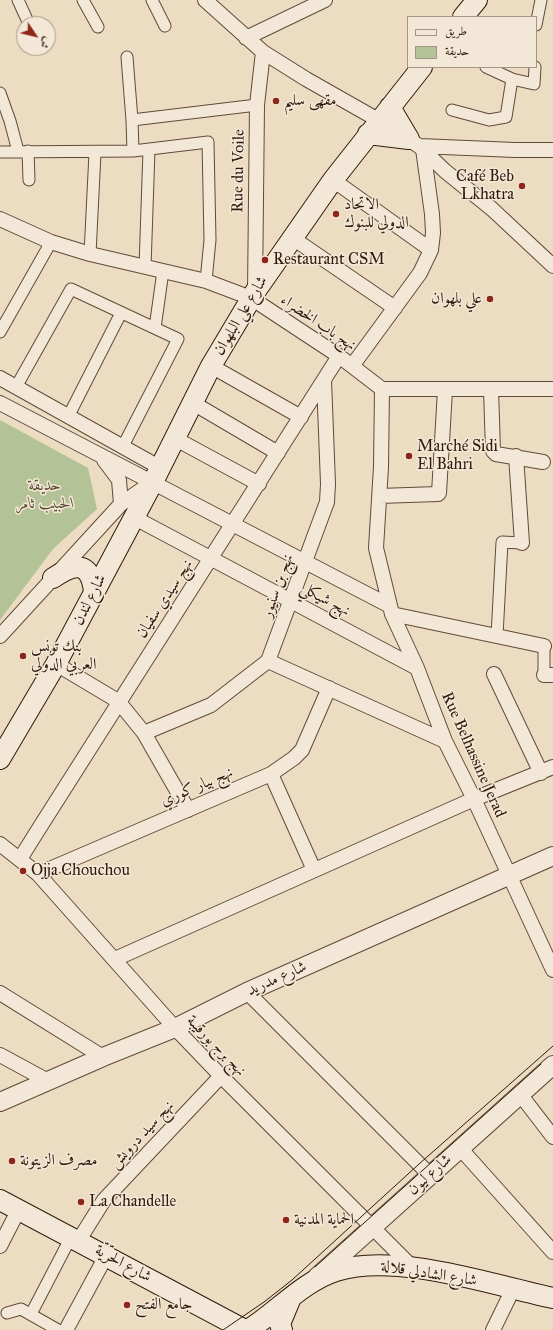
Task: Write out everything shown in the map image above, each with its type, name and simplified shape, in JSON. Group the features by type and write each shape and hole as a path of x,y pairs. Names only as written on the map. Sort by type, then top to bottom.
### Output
{"main road":[{"path":"464,16 477,0"},
{"name":"شارع علي البلهوان","path":"156,474 211,366 253,295 291,237 333,180 421,68"},
{"path":"379,121 417,145"},
{"path":"379,121 417,145"},
{"name":"شارع لندن","path":"0,759 56,664 94,591 127,511 156,474"},
{"path":"53,578 67,569 77,568 85,570 92,579 94,591"},
{"name":"شارع الحرّيّة","path":"0,1200 246,1330"},
{"name":"شارع الشادلي قلالة","path":"246,1330 308,1285 335,1272 346,1269 379,1265 433,1271 553,1298"},
{"path":"282,1330 280,1324 286,1307 292,1298"}],"street":[{"path":"18,0 25,16"},
{"path":"83,0 98,27"},
{"path":"152,0 165,26"},
{"path":"205,0 263,52 306,79 379,121"},
{"path":"246,38 325,0"},
{"path":"537,20 541,0"},
{"name":"Rue du Voile","path":"253,295 257,106 263,52"},
{"path":"127,57 133,151"},
{"path":"488,68 512,79 534,84 534,68"},
{"path":"452,110 488,120 506,117 512,79"},
{"path":"0,93 10,122 23,151 29,180"},
{"path":"132,120 257,106"},
{"path":"0,152 23,151 95,153 149,150 206,142 209,143 210,240 206,281"},
{"path":"417,145 515,150 553,150"},
{"path":"352,366 420,273 431,250 433,233 432,214 417,145"},
{"path":"417,145 445,171 492,209 553,266"},
{"path":"145,267 149,150"},
{"path":"90,254 95,153"},
{"path":"333,180 431,250"},
{"name":"نهج باب الخضراء","path":"0,219 51,242 90,254 206,281 253,295 382,389"},
{"path":"291,237 395,308"},
{"path":"0,332 51,242"},
{"path":"155,328 163,271"},
{"path":"16,388 71,289 178,339 123,446"},
{"path":"68,417 121,313"},
{"name":"نهج سيدي سفيان","path":"20,859 118,701 212,559 338,356"},
{"path":"211,366 301,417"},
{"path":"0,378 68,417 123,446 156,474 234,524 391,610 496,636 544,646 548,675"},
{"name":"نهج بن سنيور","path":"268,661 324,511 328,493 324,380"},
{"path":"382,389 553,389"},
{"name":"Rue Belhassine Jerad","path":"382,389 376,548 391,610 417,668 445,741 474,799 553,970"},
{"path":"491,389 492,450 496,454 516,456 543,462"},
{"path":"378,496 439,493 445,390"},
{"path":"0,403 101,457 156,474"},
{"path":"193,403 278,453"},
{"path":"174,438 259,484"},
{"path":"496,636 502,542 522,543 516,456"},
{"path":"0,636 53,578 127,511 119,480 101,457"},
{"name":"نهج شيكلي","path":"127,511 212,559 417,668"},
{"path":"144,733 211,705 268,661 445,741"},
{"path":"56,664 118,701 144,733 188,810"},
{"path":"114,959 474,799 547,770 494,674"},
{"name":"نهج بيار كوري","path":"38,874 271,774 294,758 302,750 329,688"},
{"path":"271,774 314,870"},
{"name":"نهج برج بورقيبة","path":"0,844 38,874 175,1028 371,1228 413,1268"},
{"name":"شارع مدريد","path":"0,1102 103,1057 175,1028 247,992 553,856"},
{"path":"247,992 430,1175"},
{"path":"0,993 103,1057"},
{"path":"0,1055 48,1081"},
{"name":"شارع ليون","path":"308,1285 553,1065"},
{"name":"نهج سيد درويش","path":"75,1239 109,1195 221,1076"},
{"path":"520,1094 553,1137"},
{"path":"460,1148 553,1252"},
{"path":"0,1246 19,1209"},
{"path":"31,1314 75,1239"},
{"path":"66,1330 106,1256"},
{"path":"492,1330 514,1289"},
{"path":"7,1313 21,1309 58,1330"}],"green space":[{"name":"حديقة الحبيب ثامر","path":"0,420 88,468 97,509 53,549 0,620"}],"tram line":[{"path":"223,1330 264,1302 292,1280 419,1164 553,1046"},
{"path":"315,1267 541,1064"}],"place":[{"name":"مقهى سليم","path":"276,101"},
{"name":"Café Beb Lkhatra","path":"522,186"},
{"name":"الاتحاد الدولي للبنوك","path":"336,214"},
{"name":"Restaurant CSM","path":"265,260"},
{"name":"علي بلهوان","path":"490,299"},
{"name":"Marché Sidi El Bahri","path":"409,456"},
{"name":"بنك تونس العربي الدولي","path":"23,656"},
{"name":"Ojja Chouchou","path":"23,871"},
{"name":"مصرف الزيتونة","path":"12,1161"},
{"name":"La Chandelle","path":"81,1202"},
{"name":"الحماية المدنية","path":"286,1220"},
{"name":"جامع الفتح","path":"127,1305"}]}
